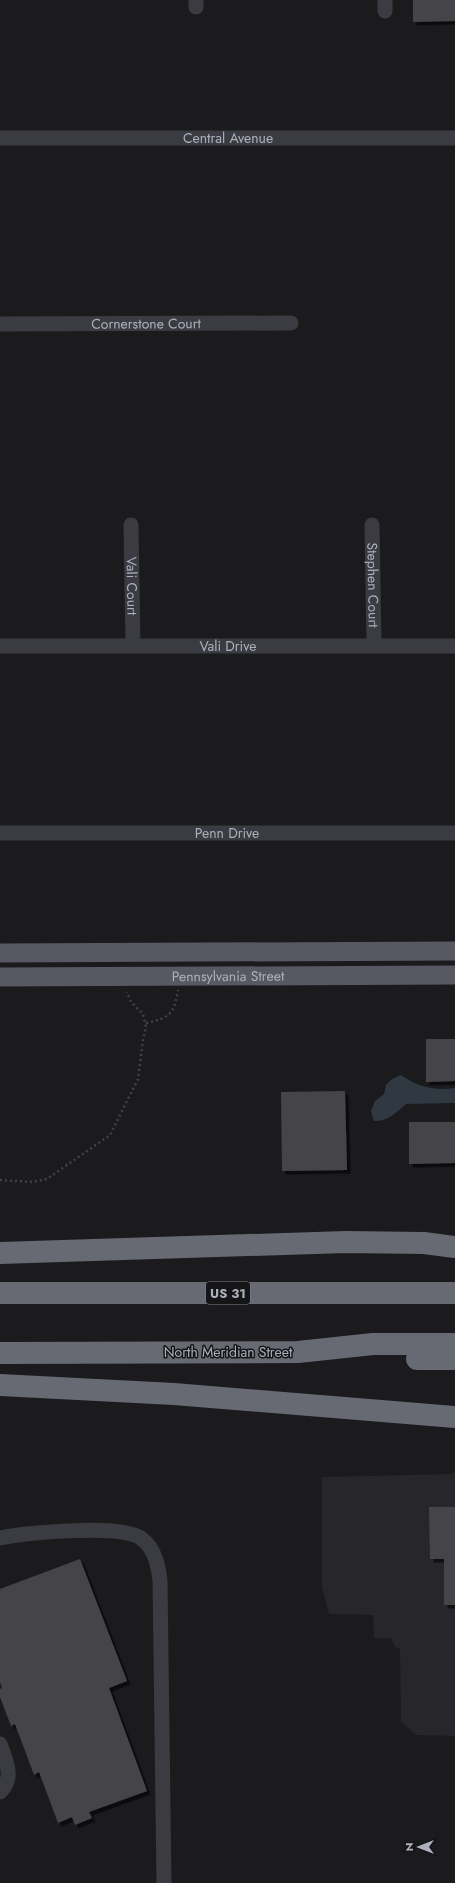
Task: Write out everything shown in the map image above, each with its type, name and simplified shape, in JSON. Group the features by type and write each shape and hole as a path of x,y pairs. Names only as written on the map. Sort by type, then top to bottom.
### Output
{"highway":[{"path":"0,1253 346,1242 424,1243 455,1247"},
{"name":"US 31","path":"0,1293 455,1293"},
{"name":"North Meridian Street","path":"0,1353 298,1352 373,1344 455,1344"},
{"path":"298,1352 377,1358 455,1359"},
{"path":"0,1385 159,1393 455,1417"}],"main road":[{"name":"Pennsylvania Street","path":"0,953 455,952"},
{"name":"Pennsylvania Street","path":"0,977 455,975"}],"street":[{"name":"Central Avenue","path":"0,138 455,138"},
{"name":"Cornerstone Court","path":"0,324 291,322"},
{"name":"Vali Court","path":"132,525 133,646"},
{"name":"Stephen Court","path":"372,525 374,645"},
{"name":"Vali Drive","path":"0,646 455,646"},
{"name":"Penn Drive","path":"0,833 455,833"},
{"path":"0,1538 47,1531 128,1532 142,1538 152,1550 160,1580 164,1883"},
{"path":"0,1744 9,1773 6,1787 0,1792"}],"path":[{"path":"0,1180 32,1182 47,1178 110,1135 138,1079 146,1023 143,1014 131,1002 127,990"},
{"path":"146,1023 157,1021 172,1012 175,1007 178,990"}],"shaded area":[{"path":"401,1075 414,1083 426,1087 440,1089 455,1088 455,1103 406,1104 387,1118 374,1121 371,1111 375,1101 384,1094 386,1085 392,1079"},
{"path":"455,1472 455,1736 416,1735 401,1722 400,1649 395,1647 391,1638 374,1638 373,1615 329,1614 322,1587 322,1477 451,1474"}],"building":[{"path":"413,0 455,0 455,21 413,22"},
{"path":"426,1039 455,1039 455,1081 426,1082"},
{"path":"345,1091 347,1170 282,1171 281,1092"},
{"path":"409,1122 455,1122 455,1163 409,1164"},
{"path":"429,1507 455,1507 455,1605 444,1605 444,1559 430,1559"},
{"path":"80,1559 127,1681 109,1688 147,1791 89,1812 92,1818 75,1825 72,1817 58,1823 39,1772 34,1775 15,1724 11,1726 0,1697 0,1689 2,1688 0,1682 0,1589"}]}
